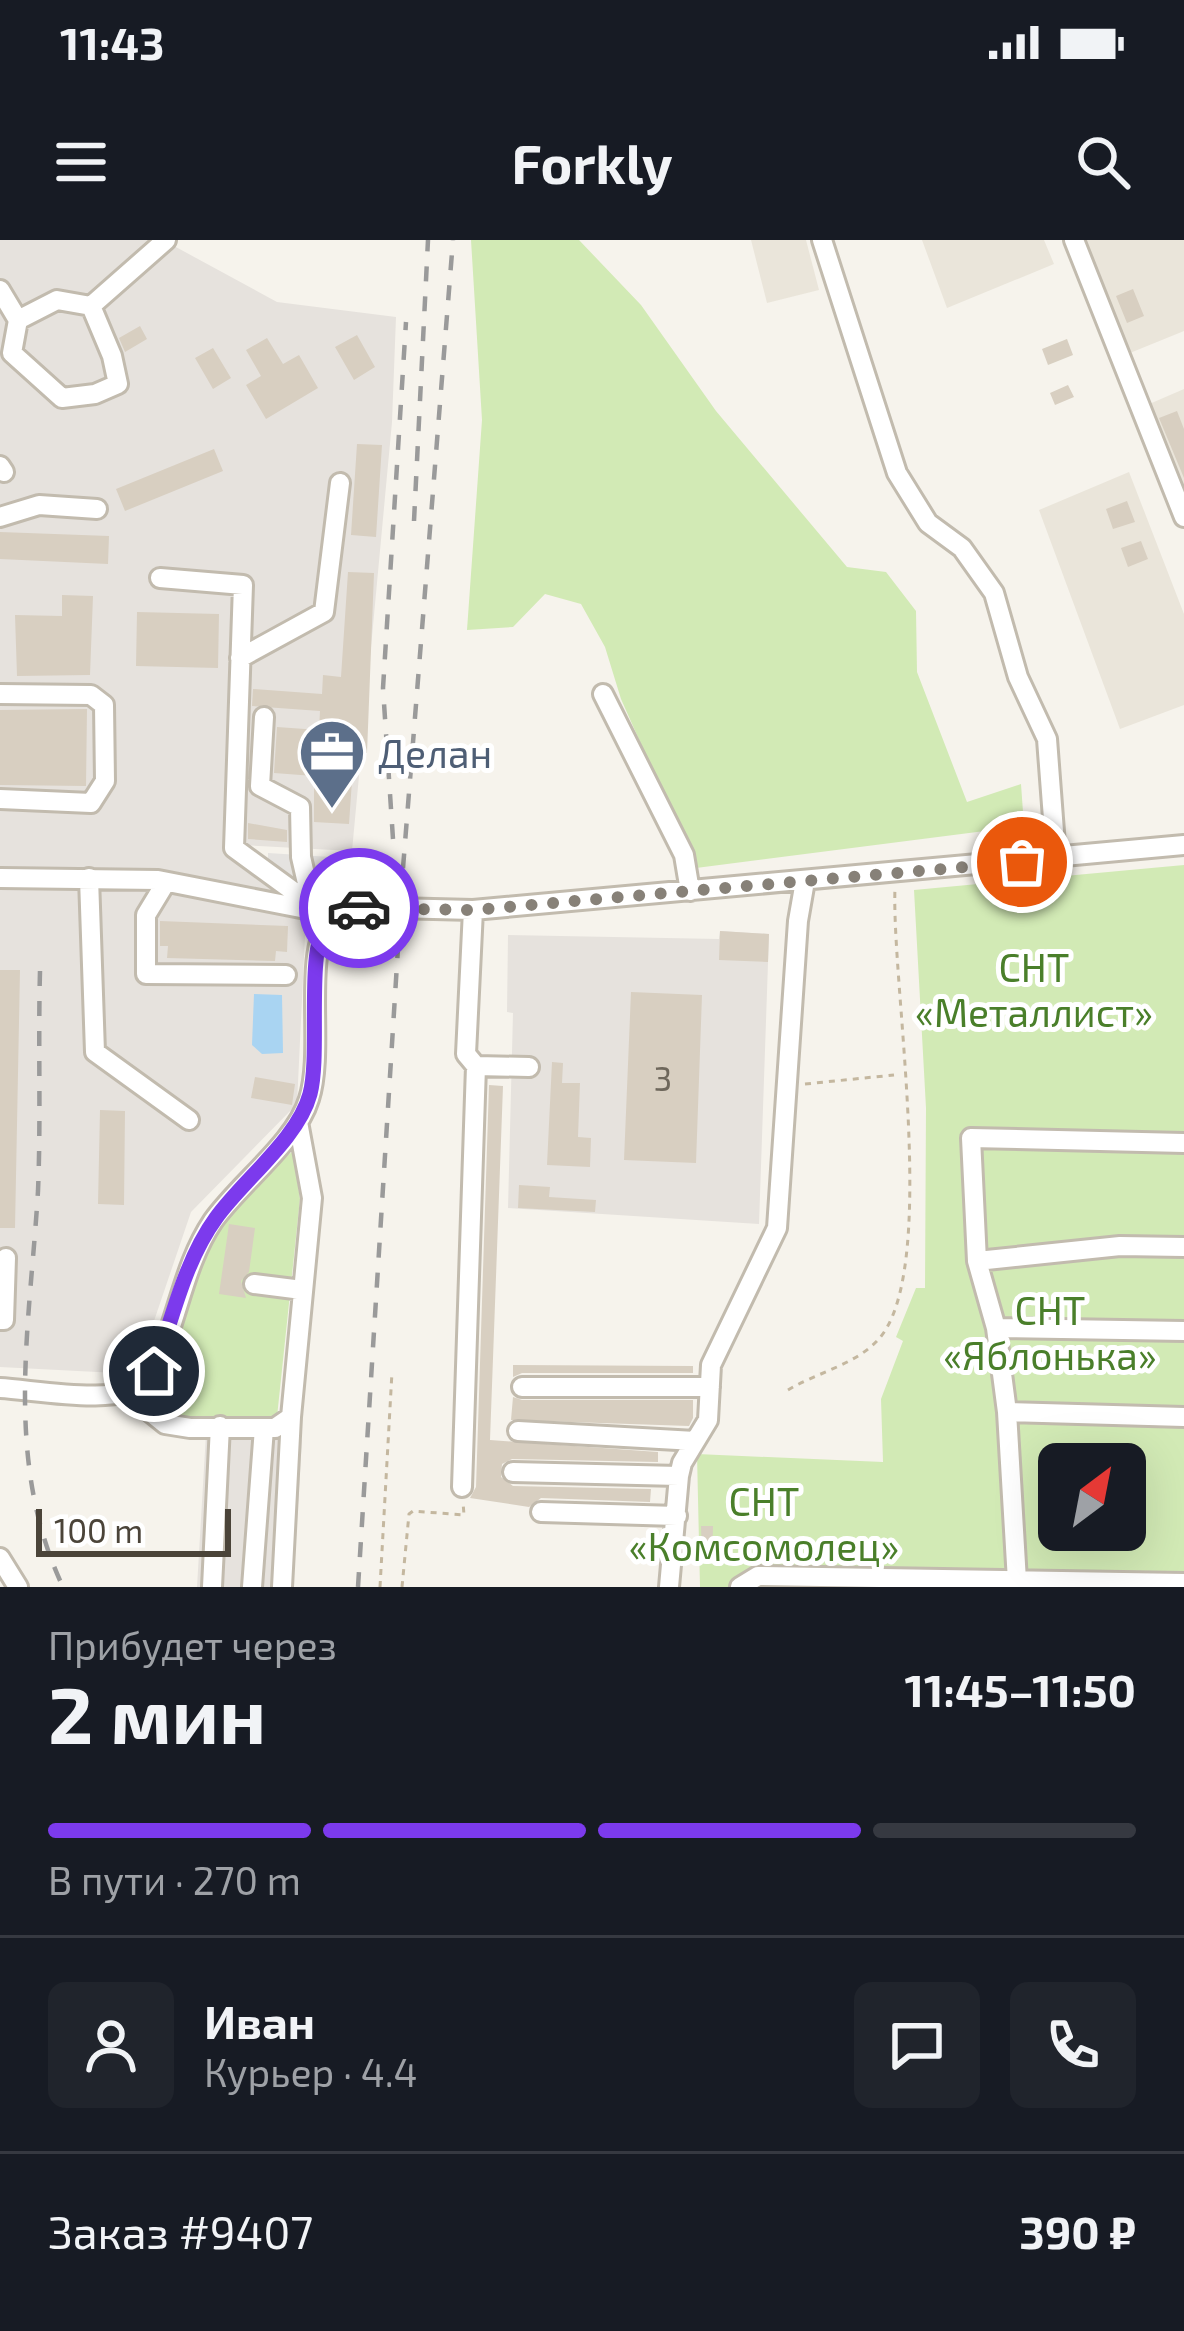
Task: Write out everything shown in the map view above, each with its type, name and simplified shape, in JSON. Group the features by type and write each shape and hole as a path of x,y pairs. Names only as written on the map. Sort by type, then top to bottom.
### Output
{"street":[{"path":"91,306 166,240"},
{"path":"822,240 897,473 928,524 962,548 994,593 1018,676 1047,740 1056,858"},
{"path":"1074,240 1184,518"},
{"path":"0,290 18,320 12,353 62,398 95,394 118,384 91,306"},
{"path":"18,320 58,300 91,306"},
{"path":"240,658 324,612 340,483"},
{"path":"0,518 39,505 97,509"},
{"path":"160,578 243,585 234,848 321,912"},
{"path":"0,694 91,695 104,706 104,781 91,803 0,799"},
{"path":"603,694 684,855 690,891"},
{"path":"0,1388 128,1394 138,1390 154,1371 200,1243 229,1201 298,1122 312,1085 321,912 302,857 300,807 260,786 264,717"},
{"path":"0,878 166,881 321,912 473,910 1184,845"},
{"path":"89,878 95,1052 189,1120"},
{"path":"166,881 146,915 146,974 286,975"},
{"path":"669,1587 679,1475 708,1420 711,1365 777,1228 805,881"},
{"path":"462,1487 476,1066 466,1054 473,910"},
{"path":"476,1066 529,1067"},
{"path":"282,1587 291,1417 312,1198 298,1122"},
{"path":"1018,1581 1007,1412 996,1328 977,1261 971,1138 1184,1143"},
{"path":"977,1261 1120,1246 1184,1247"},
{"path":"0,1319 4,1320 6,1258"},
{"path":"254,1284 302,1290"},
{"path":"996,1328 1184,1331"},
{"path":"523,1387 710,1387"},
{"path":"128,1394 165,1424 190,1428 275,1428 291,1417"},
{"path":"1007,1412 1184,1417"},
{"path":"212,1587 220,1426"},
{"path":"252,1587 264,1428"},
{"path":"518,1431 694,1441"},
{"path":"512,1472 679,1475"},
{"path":"541,1512 677,1516"},
{"path":"0,1558 18,1587"},
{"path":"740,1587 758,1576 1184,1583"}],"path":[{"path":"788,1390 875,1343 892,1319 908,1267 910,1127 896,970 896,873"},
{"path":"786,1087 894,1075"},
{"path":"380,1587 392,1372"},
{"path":"403,1587 409,1514 464,1515 462,1487"}],"shaded area":[{"path":"0,240 163,240 277,302 396,317 392,422 352,851 224,844 306,915 297,1104 191,1212 136,1374 0,1367"},
{"path":"751,240 806,240 819,290 767,303"},
{"path":"922,240 1044,240 1054,264 947,308"},
{"path":"1080,240 1184,240 1184,331 1125,355"},
{"path":"1184,389 1184,500 1147,405"},
{"path":"1129,472 1184,614 1184,705 1120,729 1039,510"},
{"path":"268,853 347,858 346,893 296,887 268,868"},
{"path":"720,931 769,934 759,1224 508,1208 513,1013 507,1012 508,935 719,939"},
{"path":"206,1434 302,1440 293,1587 197,1587"}],"green space":[{"path":"471,240 579,240 641,305 716,411 847,567 886,572 916,611 917,672 967,802 1021,784 1024,826 696,868 621,699 605,647 581,604 545,594 513,627 467,630 482,420"},
{"path":"1184,865 1184,1587 700,1587 697,1454 883,1462 881,1399 903,1341 896,1337 916,1288 925,1288 926,1108 914,890"},
{"path":"293,1151 300,1199 277,1417 164,1416 146,1407 206,1242 236,1201"}],"water":[{"path":"254,994 282,995 283,1053 262,1054 252,1045"}],"building":[{"path":"1133,289 1144,316 1127,323 1116,296"},
{"path":"140,326 147,339 125,352 119,338"},
{"path":"357,335 375,367 354,380 335,347"},
{"path":"267,338 283,364 299,355 318,388 266,419 246,385 261,376 246,350"},
{"path":"1067,339 1073,355 1048,365 1042,349"},
{"path":"213,348 231,378 213,389 195,358"},
{"path":"1068,385 1074,397 1055,405 1050,393"},
{"path":"1177,411 1184,429 1184,478 1159,418"},
{"path":"357,444 382,445 376,537 351,535"},
{"path":"214,449 223,471 125,511 116,489"},
{"path":"1127,501 1135,522 1113,529 1106,509"},
{"path":"0,532 109,536 108,564 0,559"},
{"path":"1141,541 1148,559 1128,567 1121,548"},
{"path":"348,572 374,573 367,753 354,752 349,824 314,822 314,776 274,773 277,727 319,730 320,711 252,706 253,689 322,694 323,675 341,677"},
{"path":"62,595 93,596 90,675 17,676 15,615 62,616"},
{"path":"137,612 219,614 218,668 136,666"},
{"path":"87,709 86,786 0,785 0,710"},
{"path":"248,823 287,830 287,842 248,839"},
{"path":"160,921 288,926 287,952 276,951 275,961 167,958 168,946 160,946"},
{"path":"720,931 769,934 768,962 719,960"},
{"path":"0,970 20,970 15,1228 0,1228"},
{"path":"631,992 702,995 696,1163 624,1160"},
{"path":"552,1062 563,1063 562,1083 580,1083 578,1137 591,1138 590,1167 547,1165"},
{"path":"255,1077 295,1084 292,1105 251,1098"},
{"path":"489,1085 503,1086 490,1440 658,1452 658,1462 512,1459 502,1464 501,1477 513,1486 651,1489 650,1502 541,1498 529,1507 470,1498 476,1487"},
{"path":"100,1110 125,1111 124,1205 98,1204"},
{"path":"519,1185 550,1187 549,1197 596,1200 595,1212 518,1208"},
{"path":"229,1224 255,1228 249,1272 241,1281 246,1298 219,1294"},
{"path":"513,1365 693,1366 693,1373 522,1373 513,1377"},
{"path":"513,1397 693,1400 693,1418 689,1426 511,1420"},
{"path":"701,1526 713,1526 712,1563 702,1562"}],"railway":[{"path":"414,521 428,240"},
{"path":"358,1587 403,868 453,240"},
{"path":"393,839 383,688 406,322"},
{"path":"40,971 39,1164 25,1392 33,1491 44,1539 63,1587"}],"way so far":[{"path":"359,908 473,910 1022,862"}],"place":[{"name":"Делан","path":"332,811"}],"route":[{"path":"154,1371 200,1243 215,1218 298,1122 309,1101 323,927 340,910 359,908"}],"park label":[{"name":"СНТ «Металлист»","path":"1034,988"},
{"name":"СНТ «Яблонька»","path":"1050,1332"},
{"name":"СНТ «Комсомолец»","path":"764,1522"}]}
